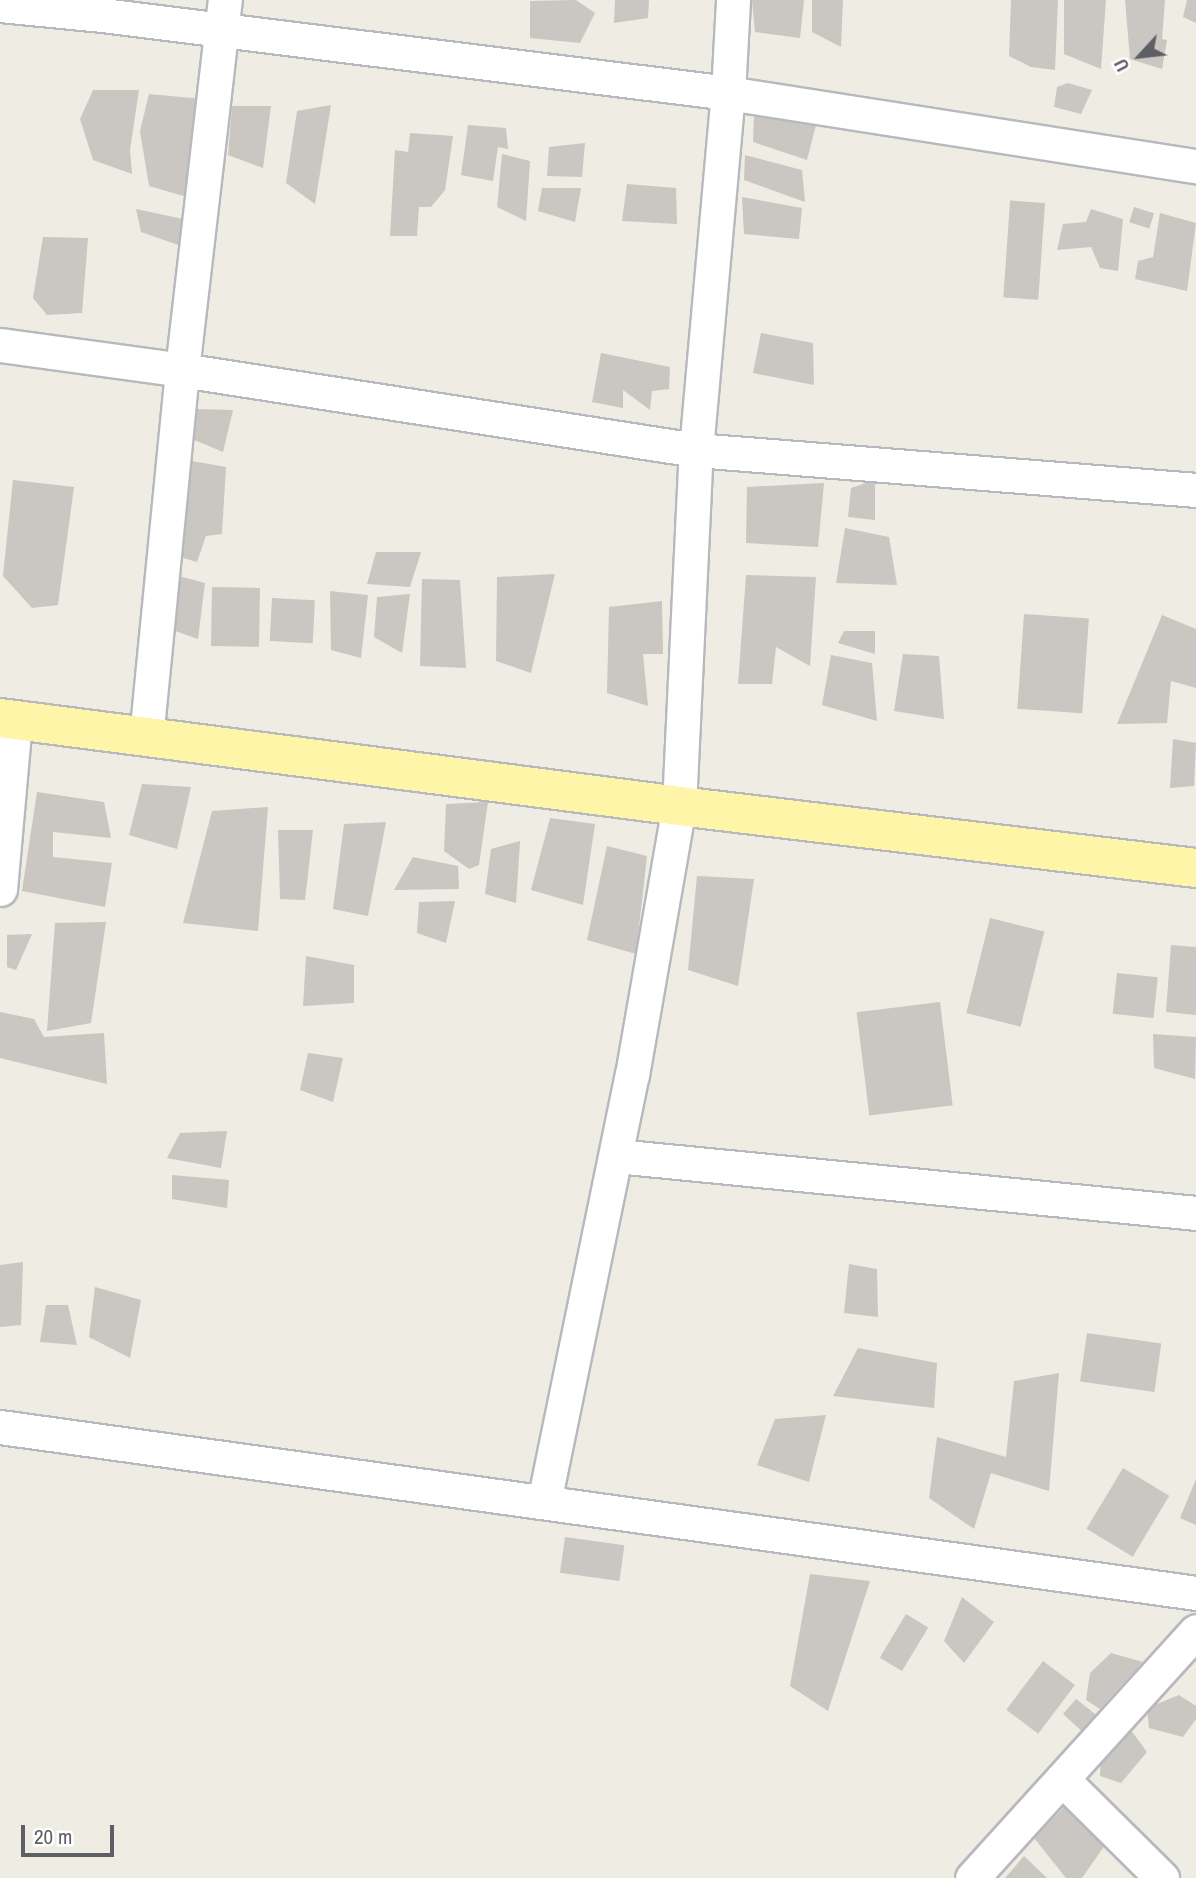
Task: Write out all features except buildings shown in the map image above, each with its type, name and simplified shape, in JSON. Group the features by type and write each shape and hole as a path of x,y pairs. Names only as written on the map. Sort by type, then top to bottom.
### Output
{"main road":[{"path":"8,719 679,806 1196,868"}],"street":[{"path":"544,1502 616,1156 679,806 696,450 728,93 733,0"},
{"path":"0,5 224,15 1196,166"},
{"path":"146,738 182,370 224,15"},
{"path":"0,345 182,370 696,450 1196,490"},
{"path":"0,889 8,719"},
{"path":"616,1156 1196,1213"},
{"path":"0,1427 1196,1593"},
{"path":"972,1878 1196,1631"},
{"path":"1062,1779 1162,1878"}]}
